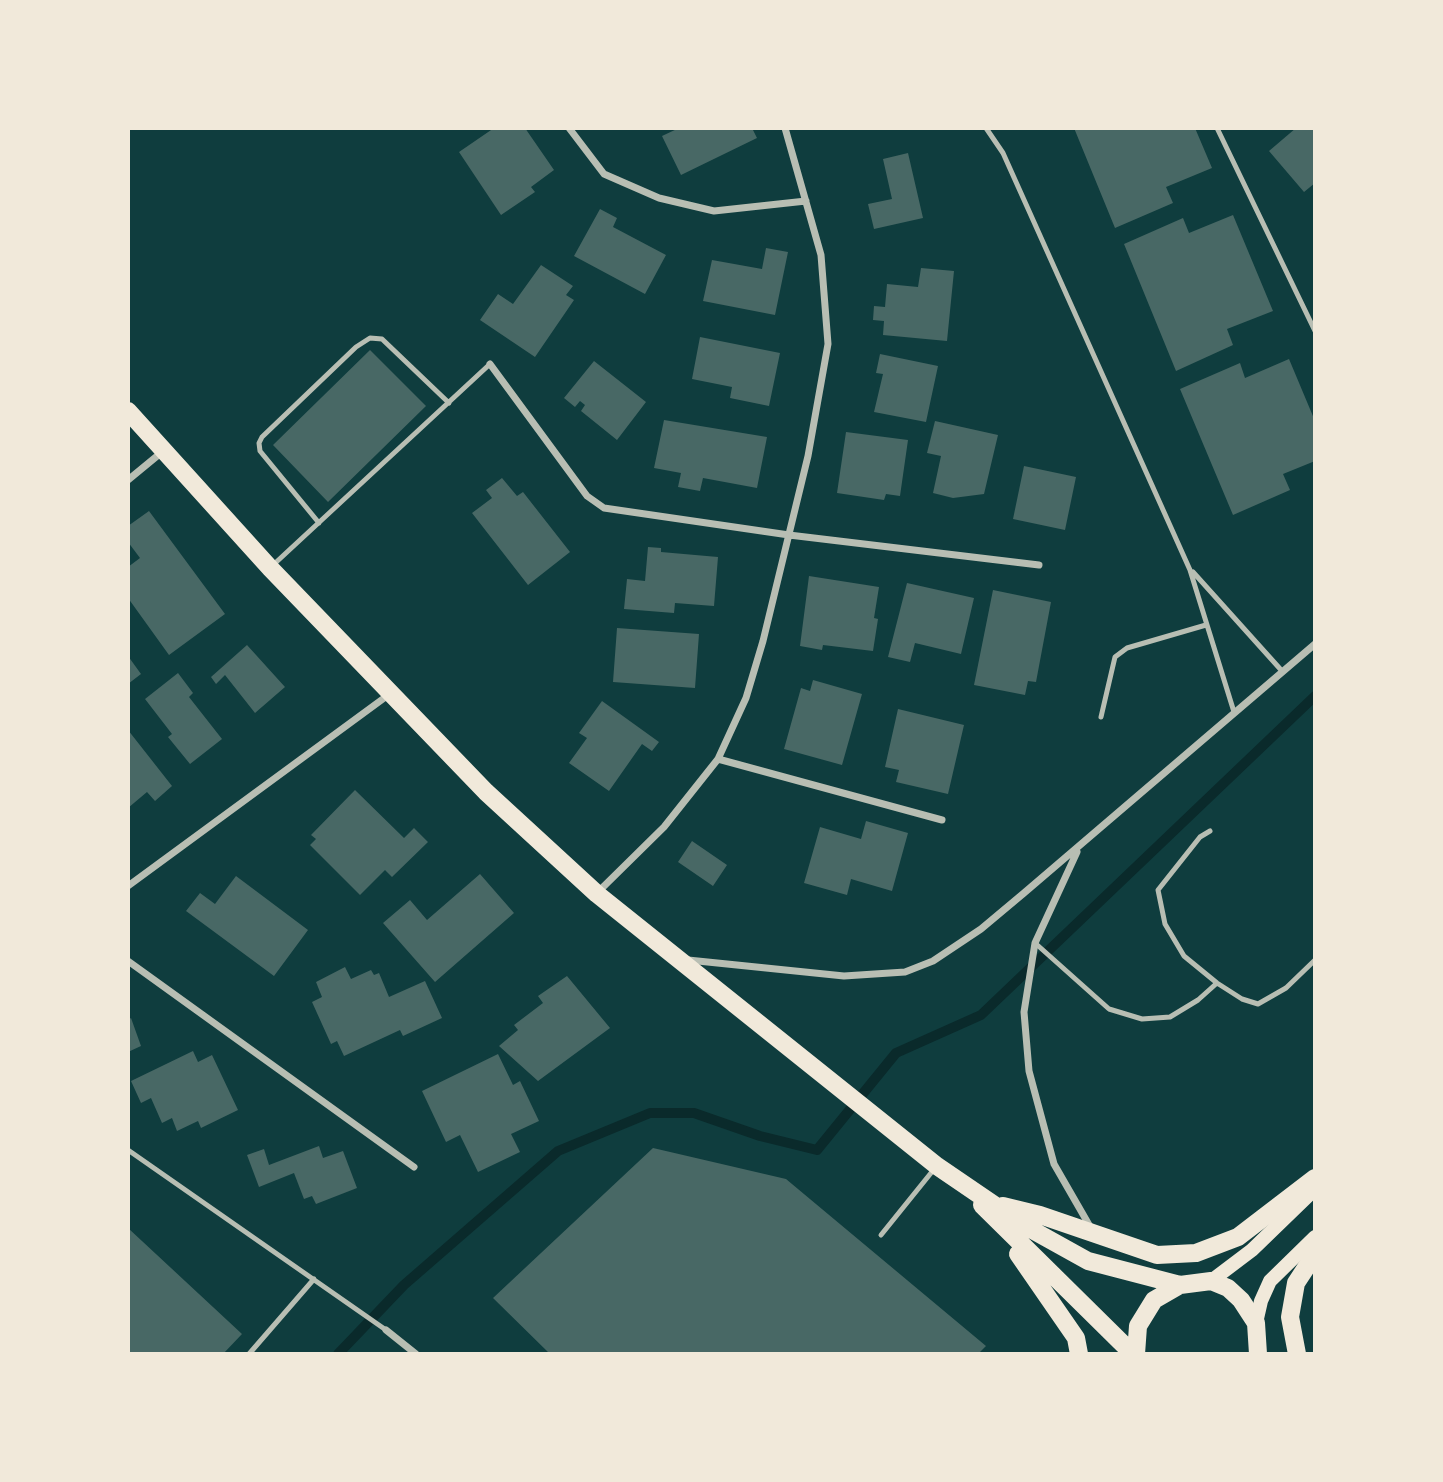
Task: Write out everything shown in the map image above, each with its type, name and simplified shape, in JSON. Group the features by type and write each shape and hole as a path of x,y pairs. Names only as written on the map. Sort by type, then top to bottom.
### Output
{"main road":[{"path":"128,411 162,452 270,568 486,792 597,894 937,1166 966,1186 1135,1354"},
{"path":"994,1212 1040,1215 1157,1255 1196,1253 1238,1237 1315,1178"},
{"path":"1211,1281 1252,1250 1315,1189"},
{"path":"994,1212 1088,1261 1180,1284 1211,1281 1228,1288 1241,1300 1256,1323"},
{"path":"994,1212 1076,1338 1079,1354"},
{"path":"1258,1354 1256,1323 1261,1301 1270,1281 1315,1237"},
{"path":"1297,1354 1290,1317 1296,1283 1315,1254"},
{"path":"1135,1354 1138,1326 1154,1300 1180,1284"}],"street":[{"path":"569,128 604,174 659,198 714,211 806,201"},
{"path":"597,894 664,827 718,759 746,698 789,535 808,456 828,344 821,255 785,128"},
{"path":"490,365 587,496 604,508 789,535 1039,565"},
{"path":"128,480 162,452"},
{"path":"677,959 812,975 905,972 933,961 981,929 1079,848 1315,644"},
{"path":"128,886 392,693"},
{"path":"718,759 942,820"},
{"path":"1079,848 1035,943 1030,959 1024,1012 1029,1071 1054,1164 1096,1236"},
{"path":"128,961 414,1167"},
{"path":"386,1329 416,1354"}],"lane":[{"path":"986,128 1003,153 1191,570 1234,712"},
{"path":"1217,128 1315,331"},
{"path":"319,523 260,451 259,443 262,437 356,347 370,338 382,339 449,403"},
{"path":"270,568 490,365"},
{"path":"1191,570 1282,671"},
{"path":"1101,717 1115,657 1127,648 1206,625"},
{"path":"1210,831 1200,837 1158,890 1165,924 1184,956 1217,983 1242,999 1258,1004 1286,988 1315,960"},
{"path":"1035,943 1109,1009 1142,1019 1170,1017 1217,983"},
{"path":"128,1150 386,1329"},
{"path":"881,1236 937,1166"},
{"path":"249,1354 314,1279"}],"building":[{"path":"494,128 525,128 554,170 531,187 535,192 501,215 459,152"},
{"path":"679,128 752,128 757,138 681,175 662,136"},
{"path":"1074,128 1195,128 1212,168 1166,187 1173,203 1115,228"},
{"path":"1296,128 1315,128 1315,183 1304,192 1269,151"},
{"path":"908,153 923,218 874,229 868,204 892,199 883,159"},
{"path":"600,209 617,218 613,227 666,255 645,294 574,256"},
{"path":"1233,215 1273,311 1227,329 1233,345 1176,371 1124,244 1183,218 1189,233"},
{"path":"766,248 788,252 775,315 703,301 712,260 762,269"},
{"path":"541,265 573,286 566,295 574,300 535,357 480,320 498,294 513,304"},
{"path":"921,268 954,271 947,341 883,335 884,321 873,320 874,306 885,307 887,284 918,287"},
{"path":"700,337 780,353 769,406 730,398 732,387 692,379"},
{"path":"370,350 426,406 328,502 273,445"},
{"path":"880,354 938,366 926,422 874,412 883,374 876,373"},
{"path":"1289,359 1315,421 1315,461 1283,474 1290,490 1233,515 1180,389 1240,363 1245,378"},
{"path":"594,361 646,402 617,440 581,411 585,405 580,401 575,407 564,398"},
{"path":"664,420 767,437 757,488 703,478 700,491 678,487 681,473 654,468"},
{"path":"935,421 998,435 984,494 953,498 933,493 941,456 927,453"},
{"path":"846,432 908,440 900,496 886,494 884,500 837,493"},
{"path":"1024,466 1076,477 1065,530 1013,519"},
{"path":"502,478 517,496 523,492 570,552 528,585 472,513 492,498 486,490"},
{"path":"149,511 225,614 169,655 128,598 128,567 140,558 128,542 128,526"},
{"path":"648,547 661,548 661,552 718,557 714,606 675,603 674,613 624,609 627,579 645,581"},
{"path":"809,576 879,587 873,651 823,645 822,650 800,646"},
{"path":"907,583 974,598 961,654 915,643 910,662 888,657"},
{"path":"993,590 1051,602 1036,682 1028,681 1025,695 974,685"},
{"path":"617,628 699,634 695,688 613,682"},
{"path":"247,645 285,687 255,713 225,675 216,684 211,677"},
{"path":"128,656 141,674 128,684"},
{"path":"178,673 193,693 189,697 222,739 190,764 168,737 172,734 145,699"},
{"path":"813,680 862,694 842,765 784,749 801,688 810,691"},
{"path":"602,701 659,742 652,751 642,744 609,791 569,763 587,738 579,733"},
{"path":"898,709 964,725 948,794 896,782 899,770 885,767"},
{"path":"128,730 172,786 155,801 147,792 128,808"},
{"path":"355,790 404,838 414,828 428,842 392,877 385,870 360,895 310,845 316,839 311,835"},
{"path":"866,821 908,833 892,891 851,879 847,895 804,883 820,827 861,839"},
{"path":"692,841 727,865 713,886 678,862"},
{"path":"480,874 514,913 435,982 383,923 410,900 427,920"},
{"path":"236,876 308,930 274,976 186,911 200,893 215,904"},
{"path":"345,967 351,979 371,970 374,975 379,973 389,997 425,981 442,1018 403,1036 400,1030 344,1056 337,1041 331,1044 312,1002 322,997 316,982"},
{"path":"567,976 610,1028 538,1081 499,1046 518,1030 514,1025 543,1003 538,996"},
{"path":"131,1018 141,1046 128,1052 128,1020"},
{"path":"193,1051 198,1062 212,1055 238,1110 201,1128 198,1121 177,1131 172,1118 162,1123 151,1098 141,1103 131,1081"},
{"path":"498,1054 513,1085 520,1081 539,1121 511,1134 520,1152 478,1172 460,1135 446,1142 422,1091"},
{"path":"319,1146 323,1158 343,1151 357,1188 316,1204 312,1196 304,1199 294,1173 259,1187 247,1155 264,1149 269,1165"},
{"path":"653,1148 786,1179 986,1346 978,1354 550,1354 493,1298"},
{"path":"128,1228 242,1334 223,1354 128,1354"}],"waterway":[{"path":"338,1354 404,1285 558,1151 650,1113 694,1113 760,1136 817,1150 896,1053 981,1015 1315,696"}]}
